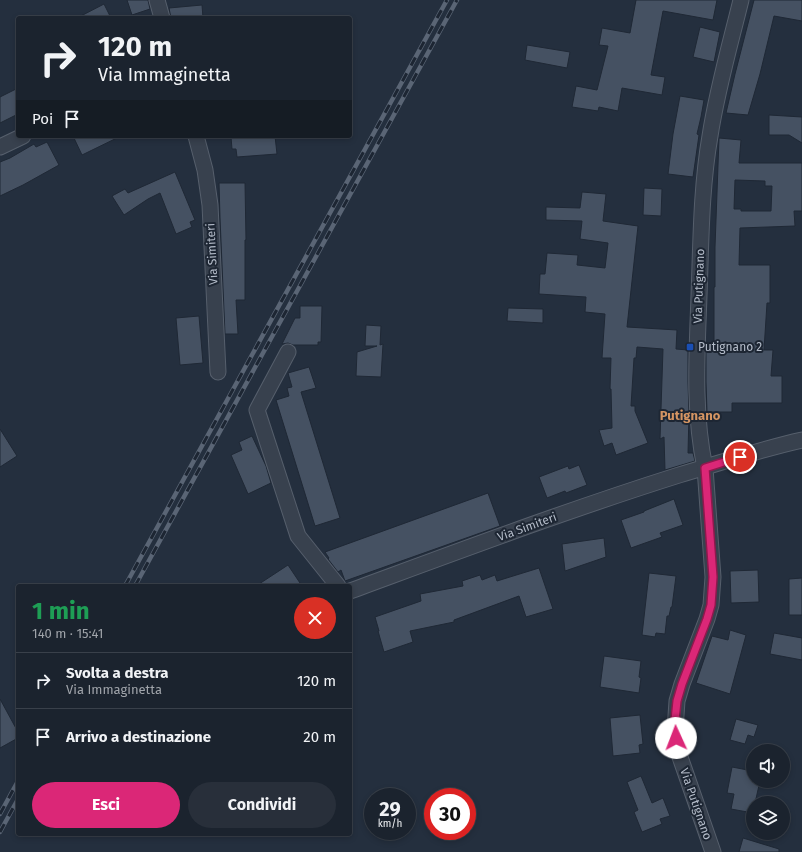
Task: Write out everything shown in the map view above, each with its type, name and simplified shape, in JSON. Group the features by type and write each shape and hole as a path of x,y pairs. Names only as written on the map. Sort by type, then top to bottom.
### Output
{"street":[{"path":"157,0 161,16"},
{"name":"Via Putignano","path":"713,852 677,748 675,730 676,709 680,690 711,605 713,577 705,468 697,418 697,359 701,227 704,182 715,106 741,0"},
{"path":"0,147 19,138"},
{"name":"Via Simiteri","path":"197,138 205,170 210,205 218,372"},
{"path":"288,352 256,410 298,536 336,584"},
{"name":"Via Simiteri","path":"352,590 616,496 802,440"}],"building":[{"path":"127,0 148,0 150,9 132,15"},
{"path":"636,0 717,0 713,20 663,11 651,75 665,77 662,95 622,88 618,111 599,107 598,111 572,107 576,86 597,90 608,46 599,45 602,28 630,33"},
{"path":"754,0 802,0 802,21 774,16 748,115 726,113 735,74"},
{"path":"104,4 110,16 81,16"},
{"path":"202,5 203,16 171,16 169,8"},
{"path":"700,27 720,32 714,62 693,57"},
{"path":"527,45 570,52 567,68 525,60"},
{"path":"16,89 16,115 0,123 0,97"},
{"path":"680,96 704,100 697,134 699,135 693,177 668,174"},
{"path":"769,115 802,117 802,143 789,135 769,135"},
{"path":"74,138 117,138 82,155"},
{"path":"231,138 275,138 277,154 237,157 236,149 232,149"},
{"path":"719,138 741,140 739,163 802,163 802,211 794,211 795,226 740,228 739,265 770,265 770,303 767,303 764,350 773,350 771,376 782,376 782,403 732,403 732,412 707,412 706,350 709,350 709,347 714,347 715,247","holes":["735,180 765,181 765,186 772,186 771,211 741,211 741,209 734,209"]},
{"path":"47,142 59,165 0,196 0,162 34,144 36,147"},
{"path":"175,172 195,220 190,222 192,227 176,234 160,193 124,215 112,196 125,189 128,193"},
{"path":"219,183 245,183 245,300 236,300 238,334 225,334"},
{"path":"644,188 662,189 661,216 643,215"},
{"path":"582,192 606,194 603,221 638,226 627,327 677,330 676,349 688,350 688,453 693,453 695,461 665,470 664,437 660,439 663,349 637,347 636,358 634,358 631,406 635,406 635,411 648,443 616,455 612,443 604,446 599,430 612,428 610,389 611,358 602,358 605,314 585,312 586,297 539,294 540,274 545,274 547,253 578,255 577,265 605,268 608,243 580,239 582,221 546,220 546,207 580,208"},
{"path":"300,306 322,306 321,342 318,342 318,345 282,344 295,318 300,318"},
{"path":"508,308 543,309 543,323 507,321"},
{"path":"199,316 203,363 180,365 176,318"},
{"path":"366,325 381,326 380,345 383,344 381,377 356,376 357,352 377,346 365,346"},
{"path":"309,367 316,388 301,392 340,518 315,526 276,400 289,396 287,388 292,387 288,373"},
{"path":"0,429 17,456 0,467"},
{"path":"252,436 266,466 271,483 248,494 231,455 242,450 239,442"},
{"path":"579,465 587,485 547,498 539,477 568,466 569,469"},
{"path":"488,493 500,526 345,581 341,570 338,572 328,559 329,558 325,552"},
{"path":"674,499 683,525 660,533 662,537 631,548 621,520"},
{"path":"604,538 606,557 565,571 562,544"},
{"path":"288,565 301,584 259,584"},
{"path":"539,568 553,609 526,617 519,596 454,620 454,622 410,631 413,642 384,652 375,617 421,601 420,594 463,586 462,581 480,575 482,580 495,575 497,581"},
{"path":"758,570 759,602 731,603 730,571"},
{"path":"649,573 676,576 672,607 669,616 667,616 665,634 656,633 655,637 642,635"},
{"path":"802,578 802,615 789,615 789,579"},
{"path":"730,630 746,635 730,694 696,683 712,636 728,640"},
{"path":"774,633 802,638 802,660 770,654"},
{"path":"604,656 641,661 639,693 600,687"},
{"path":"0,699 16,728 16,739 0,748"},
{"path":"640,715 643,744 639,745 640,753 613,756 610,718"},
{"path":"736,719 758,725 754,737 748,735 745,744 730,740"},
{"path":"732,767 746,770 746,788 758,788 757,796 746,796 746,812 731,809 734,794 727,793"},
{"path":"641,776 652,803 663,798 670,816 660,819 662,824 642,832 634,812 638,810 627,782"},
{"path":"743,838 779,849 779,852 739,852"}],"railway":[{"path":"126,584 447,0"},
{"path":"136,584 457,0"},
{"path":"0,814 16,785"},
{"path":"0,832 16,803"}],"place":[{"name":"Putignano 2","path":"690,347"}],"district":[{"name":"Putignano","path":"690,415"}],"route":[{"path":"676,738 675,720 677,701 711,605 713,577 705,468 740,457"}]}
